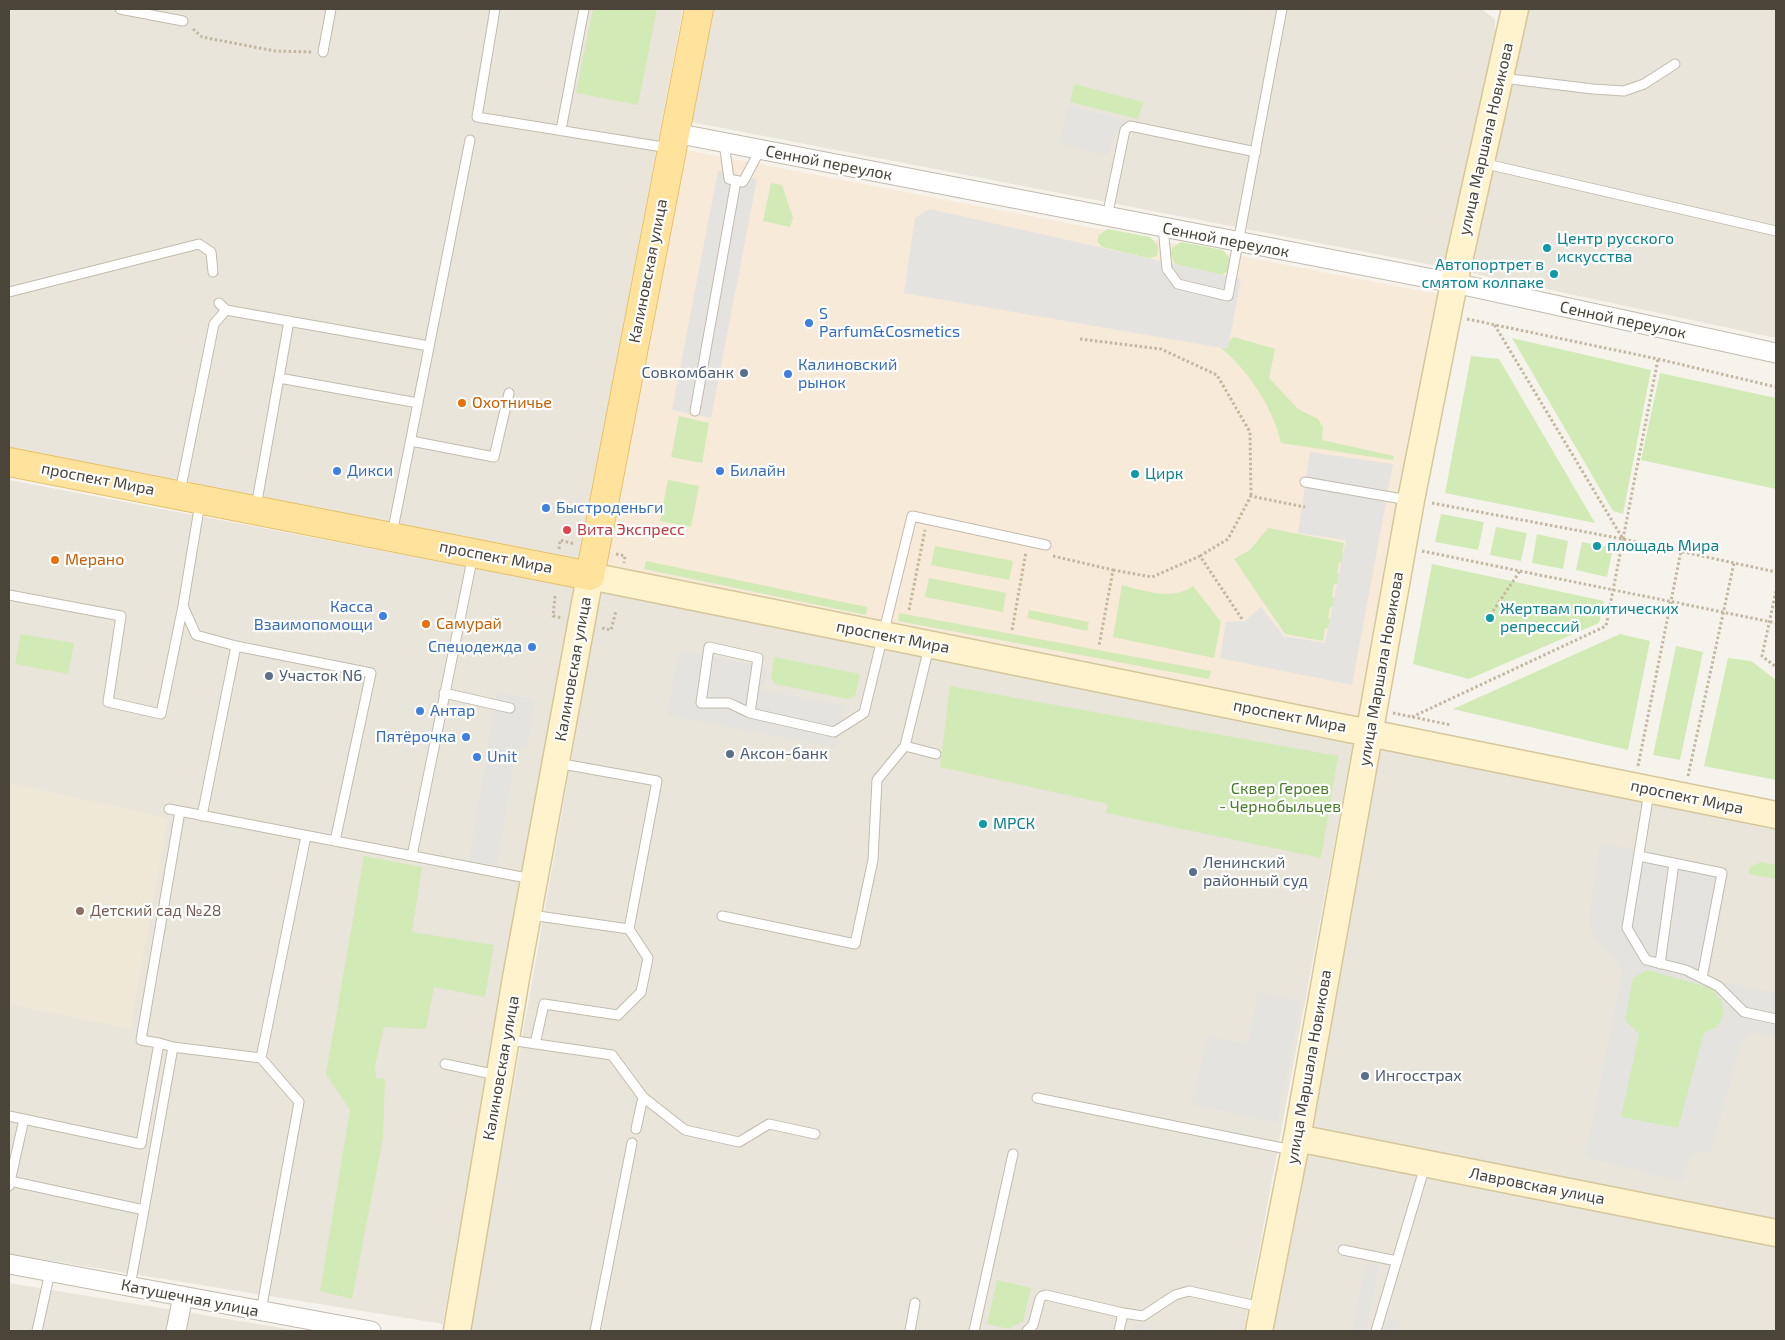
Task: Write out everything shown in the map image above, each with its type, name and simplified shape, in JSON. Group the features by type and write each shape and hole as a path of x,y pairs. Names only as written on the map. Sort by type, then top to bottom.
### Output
{"main road":[{"name":"Калиновская улица","path":"456,1331 534,880 590,576 699,9"},
{"name":"улица Маршала Новикова","path":"1261,1320 1296,1144 1370,732 1417,501 1454,283 1515,9"},
{"name":"проспект Мира","path":"9,462 1370,732 1644,778 1776,815"},
{"name":"Лавровская улица","path":"1296,1144 1426,1164 1776,1233"}],"street":[{"name":"Сенной переулок","path":"673,141 724,143 1454,283 1776,353"},
{"name":"Катушечная улица","path":"9,1264 261,1311 322,1327 371,1331"},
{"path":"176,1331 183,1296"}],"lane":[{"path":"120,9 182,21"},
{"path":"323,52 331,9"},
{"path":"495,9 477,117 561,130 673,141"},
{"path":"561,130 584,9"},
{"path":"1163,228 1167,270 1178,284 1228,296 1282,9"},
{"path":"1500,78 1624,91 1644,84 1675,64"},
{"path":"1107,217 1124,130 1127,127 1130,126 1256,152"},
{"path":"392,537 470,140"},
{"path":"724,143 729,179 736,181 743,182 760,150"},
{"path":"1481,163 1776,231"},
{"path":"695,411 736,181"},
{"path":"9,292 199,244 211,252 213,272"},
{"path":"219,303 226,310 429,346"},
{"path":"9,595 120,616 108,702 161,714 183,606 190,497 214,324 226,310"},
{"path":"256,510 290,320"},
{"path":"279,378 418,403"},
{"path":"410,441 494,457 509,393"},
{"path":"1305,482 1417,501"},
{"path":"750,713 758,658 709,648 701,703 730,703 750,713 834,732 864,713 912,516 1046,549"},
{"path":"412,856 473,553"},
{"path":"183,606 196,634 236,646 371,673 335,841"},
{"path":"722,916 855,944 873,860 877,780 905,746 930,645"},
{"path":"202,816 236,646"},
{"path":"444,693 510,708"},
{"path":"905,746 936,754"},
{"path":"535,1044 544,1004 618,1015 641,992 648,958 629,929 657,781 556,763"},
{"path":"1644,778 1639,856 1627,928 1646,960 1686,970 1718,986 1744,1012 1776,1019"},
{"path":"169,809 534,880"},
{"path":"180,811 141,1040 173,1047 261,1058 299,1102 261,1311"},
{"path":"261,1058 306,836"},
{"path":"1639,856 1722,873 1702,978"},
{"path":"1660,964 1674,863"},
{"path":"528,915 629,929"},
{"path":"506,1040 612,1055 643,1097 686,1130 739,1142 769,1124 815,1134"},
{"path":"9,1116 142,1144 159,1043"},
{"path":"130,1286 173,1047"},
{"path":"445,1064 500,1076"},
{"path":"636,1129 643,1097"},
{"path":"1038,1098 1296,1144"},
{"path":"24,1119 9,1184 144,1210"},
{"path":"595,1331 632,1143"},
{"path":"974,1331 1013,1154"},
{"path":"1376,1331 1426,1164"},
{"path":"1343,1250 1397,1261"},
{"path":"38,1331 50,1272"},
{"path":"1027,1331 1033,1325 1040,1299 1046,1295 1143,1316 1175,1296 1189,1291 1261,1320"},
{"path":"910,1331 915,1303"},
{"path":"1119,1331 1123,1313"}],"path":[{"path":"182,21 202,37 275,51 323,52"},
{"path":"1462,318 1776,386"},
{"path":"1494,324 1623,539"},
{"path":"1046,549 1113,570 1152,577 1200,556 1228,539 1251,496 1250,432 1217,375 1161,349 1080,339"},
{"path":"1412,717 1606,626 1658,359"},
{"path":"1251,496 1305,508"},
{"path":"1417,501 1623,539 1776,572"},
{"path":"909,610 922,541"},
{"path":"1415,550 1776,623"},
{"path":"1644,778 1670,602 1681,552"},
{"path":"1200,556 1242,619"},
{"path":"1688,777 1734,563"},
{"path":"1012,630 1024,566"},
{"path":"1099,646 1113,570"},
{"path":"1493,611 1520,571"},
{"path":"1776,591 1762,656 1776,667"},
{"path":"555,596 553,616 563,618"},
{"path":"601,627 612,630 616,611"}],"shaded area":[{"path":"9,9 683,9 579,559 9,448"},
{"path":"712,9 1481,9 1495,19 1495,38 1443,267 691,122"},
{"path":"1529,9 1776,9 1776,338 1471,273"},
{"path":"1069,106 1126,120 1123,133 1114,131 1108,156 1059,144"},
{"path":"686,150 1438,294 1358,716 606,565"},
{"path":"718,171 757,179 711,418 672,410"},
{"path":"930,209 1241,279 1228,349 904,293 915,218"},
{"path":"1310,452 1393,464 1352,685 1220,658 1226,622 1245,621 1261,607 1284,636 1325,643 1346,540 1298,533"},
{"path":"9,480 574,587 503,976 443,1324 9,1254"},
{"path":"601,592 1353,743 1244,1331 470,1331"},
{"path":"679,650 768,667 763,690 844,706 836,748 667,715"},
{"path":"497,692 535,699 527,748 517,747 497,865 469,861"},
{"path":"1380,748 1776,830 1776,1225 1309,1132"},
{"name":"Детский сад №28","path":"9,783 168,818 130,1029 9,1004"},
{"path":"1600,843 1693,861 1727,880 1709,980 1776,993 1776,1038 1753,1033 1741,1043 1711,1152 1694,1153 1688,1159 1683,1182 1585,1157 1622,974 1621,968 1616,961 1592,934 1589,919","holes":["1647,970 1712,988 1722,1002 1723,1013 1721,1021 1716,1027 1704,1033 1678,1128 1621,1117 1639,1034 1625,1020 1633,978"]},
{"path":"1258,992 1302,1001 1277,1123 1192,1105 1207,1036 1248,1044"},
{"path":"1304,1152 1776,1247 1776,1331 1271,1331"},
{"path":"1366,1263 1379,1266 1366,1331 1352,1331"},
{"path":"9,1283 300,1331 9,1331"},
{"path":"1388,1317 1400,1320 1397,1331 1384,1331"},
{"path":"1134,1323 1150,1327 1149,1331 1132,1331"}],"green space":[{"path":"593,9 657,9 638,105 576,93"},
{"path":"1074,84 1143,102 1138,119 1070,102"},
{"path":"771,183 782,185 793,218 790,227 763,221"},
{"path":"1108,229 1150,237 1158,246 1157,256 1149,258 1102,247 1097,241 1099,235"},
{"path":"1181,242 1223,250 1231,260 1230,269 1222,275 1175,264 1171,254 1172,248"},
{"path":"1234,337 1275,349 1269,378 1298,409 1318,419 1323,427 1322,440 1394,456 1393,460 1281,443 1272,416 1258,390 1240,367 1220,347"},
{"path":"1512,338 1651,370 1623,514 1613,511"},
{"path":"1471,356 1499,359 1595,523 1445,493"},
{"path":"1660,373 1776,398 1776,489 1641,460"},
{"path":"679,416 709,423 702,463 671,457"},
{"path":"668,480 699,486 691,527 660,521"},
{"path":"1441,514 1484,522 1478,550 1435,542"},
{"path":"1496,527 1527,533 1521,561 1490,555"},
{"path":"1268,528 1344,543 1342,553 1346,554 1344,563 1339,562 1337,574 1341,575 1339,584 1334,584 1332,597 1336,598 1334,607 1330,607 1328,618 1331,619 1330,629 1325,628 1323,641 1285,634 1234,559 1250,550"},
{"path":"1537,534 1568,541 1563,569 1532,563"},
{"path":"1582,542 1613,548 1607,577 1576,570"},
{"path":"935,546 1013,561 1009,580 931,565"},
{"path":"646,561 867,607 866,615 644,569"},
{"path":"1432,564 1604,601 1599,623 1469,679 1413,664"},
{"path":"929,578 1006,593 1003,612 925,597"},
{"path":"1122,585 1149,592 1167,594 1185,591 1193,586 1221,622 1214,658 1113,637"},
{"path":"1029,610 1089,622 1087,631 1027,618"},
{"path":"899,613 1211,671 1209,679 898,621"},
{"path":"21,634 74,643 68,674 15,664"},
{"path":"1620,634 1650,641 1628,750 1453,709"},
{"path":"1676,646 1703,652 1680,760 1653,755"},
{"path":"774,657 860,674 855,696 848,699 775,684 771,677"},
{"path":"1728,658 1751,661 1776,680 1776,780 1704,766"},
{"name":"Сквер Героев - Чернобыльцев","path":"950,686 1338,756 1321,858 1106,813 1108,804 940,767"},
{"path":"364,856 422,867 412,932 494,945 485,997 434,987 426,1029 384,1027 375,1066 376,1078 385,1079 383,1138 352,1299 320,1291 350,1110 326,1074"},
{"path":"1761,862 1776,865 1776,879 1749,874 1750,867"},
{"path":"1649,968 1715,987 1724,1002 1723,1019 1679,1130 1620,1118 1624,1021 1632,977"},
{"path":"997,1280 1031,1288 1023,1321 1009,1329 987,1324"}],"place":[{"name":"Центр русского искусства","path":"1547,248"},
{"name":"Автопортрет в смятом колпаке","path":"1554,274"},
{"name":"S Parfum&Cosmetics","path":"809,323"},
{"name":"Совкомбанк","path":"744,373"},
{"name":"Калиновский рынок","path":"788,374"},
{"name":"Охотничье","path":"462,403"},
{"name":"Дикси","path":"337,471"},
{"name":"Билайн","path":"720,471"},
{"name":"Цирк","path":"1135,474"},
{"name":"Быстроденьги","path":"546,508"},
{"name":"Вита Экспресс","path":"567,530"},
{"name":"площадь Мира","path":"1597,546"},
{"name":"Мерано","path":"55,560"},
{"name":"Касса Взаимопомощи","path":"383,616"},
{"name":"Жертвам политических репрессий","path":"1490,618"},
{"name":"Самурай","path":"426,624"},
{"name":"Спецодежда","path":"532,647"},
{"name":"Участок N6","path":"269,676"},
{"name":"Антар","path":"420,711"},
{"name":"Пятёрочка","path":"466,737"},
{"name":"Аксон-банк","path":"730,754"},
{"name":"Unit","path":"477,757"},
{"name":"МРСК","path":"983,824"},
{"name":"Ленинский районный суд","path":"1193,872"},
{"name":"Детский сад №28","path":"80,911"},
{"name":"Ингосстрах","path":"1365,1076"}]}
